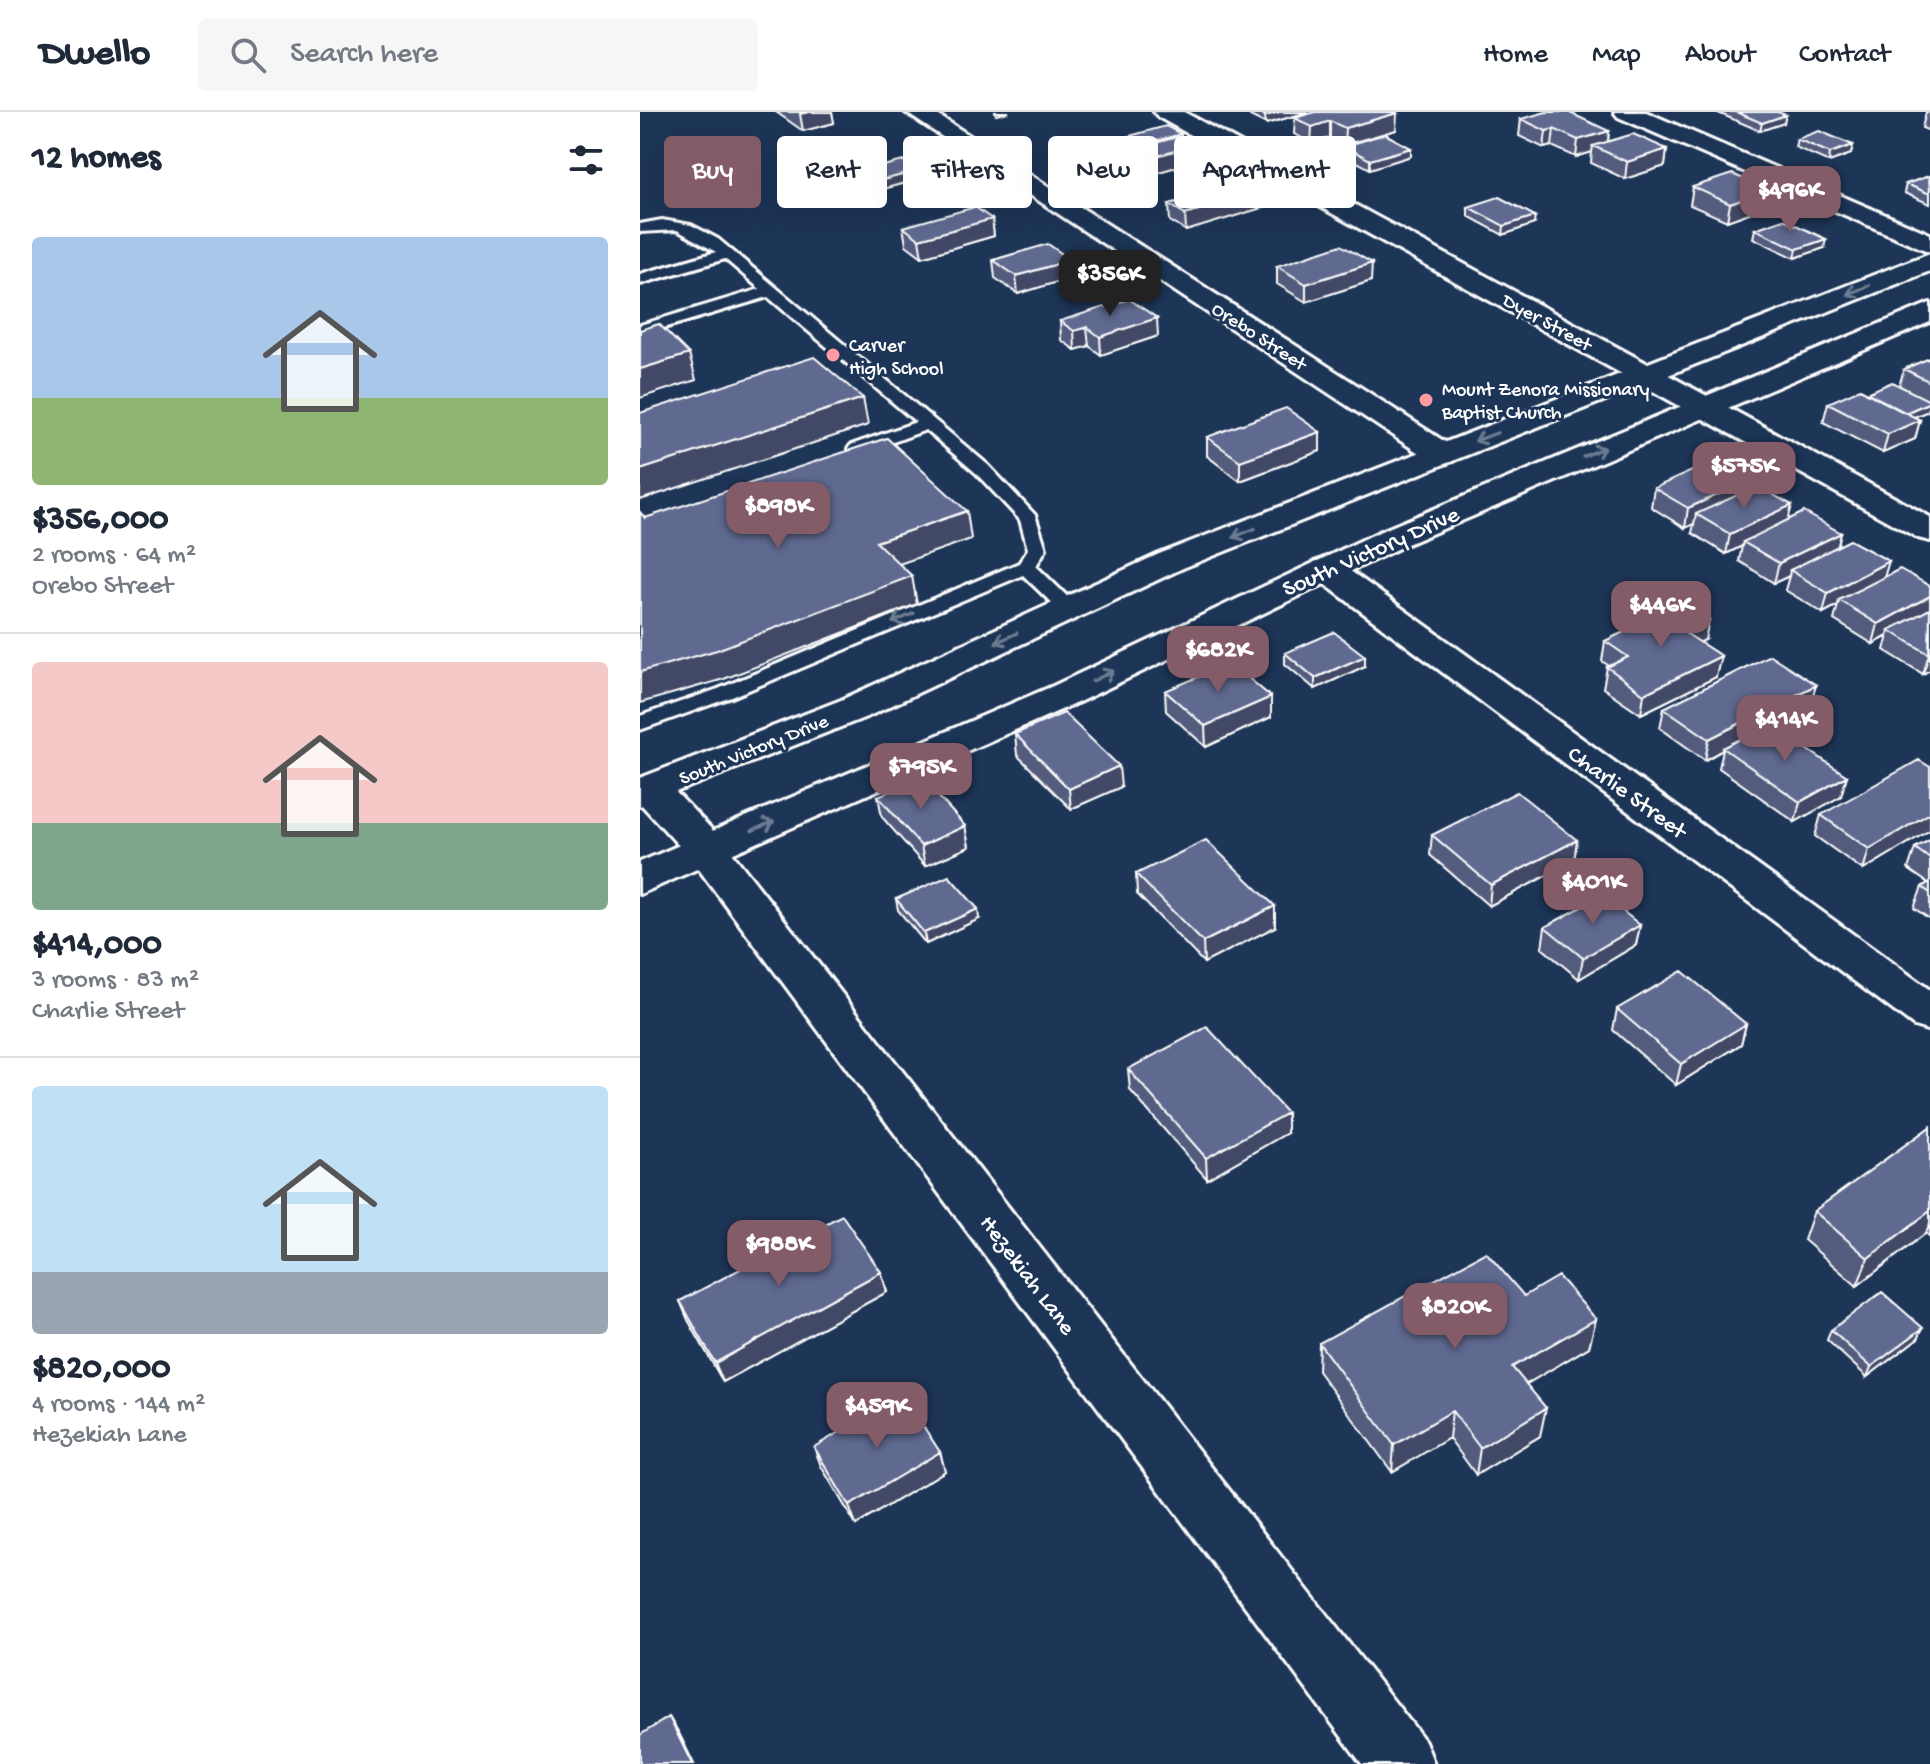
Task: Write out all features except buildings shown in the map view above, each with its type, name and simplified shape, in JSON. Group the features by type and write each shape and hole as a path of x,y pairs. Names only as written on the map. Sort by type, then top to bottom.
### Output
{"street":[{"name":"Orebo Street","path":"917,112 1442,454"},
{"name":"Dyer Street","path":"1166,112 1930,531"},
{"path":"1626,112 1930,244"},
{"name":"South Victory Drive","path":"643,787 855,708 1171,561 1930,261"},
{"name":"South Victory Drive","path":"640,879 1066,694 1393,538 1930,312"},
{"path":"1393,538 1412,507 1443,488 1452,477 1453,467 1442,454"},
{"name":"Charlie Street","path":"1326,569 1930,1014"},
{"name":"Hezekiah Lane","path":"643,787 707,850 1402,1764"}],"lane":[{"path":"640,228 673,223 689,227 727,254 771,291 836,355 982,469 1029,519 1037,549 1026,567 725,693 640,723"},
{"path":"640,279 727,254"},
{"path":"640,330 771,291"},
{"path":"840,455 928,424"},
{"path":"1026,567 1069,609"}],"place":[{"name":"Carver High School","path":"833,355"},
{"name":"Mount Zenora Missionary Baptist Church","path":"1426,400"}]}
